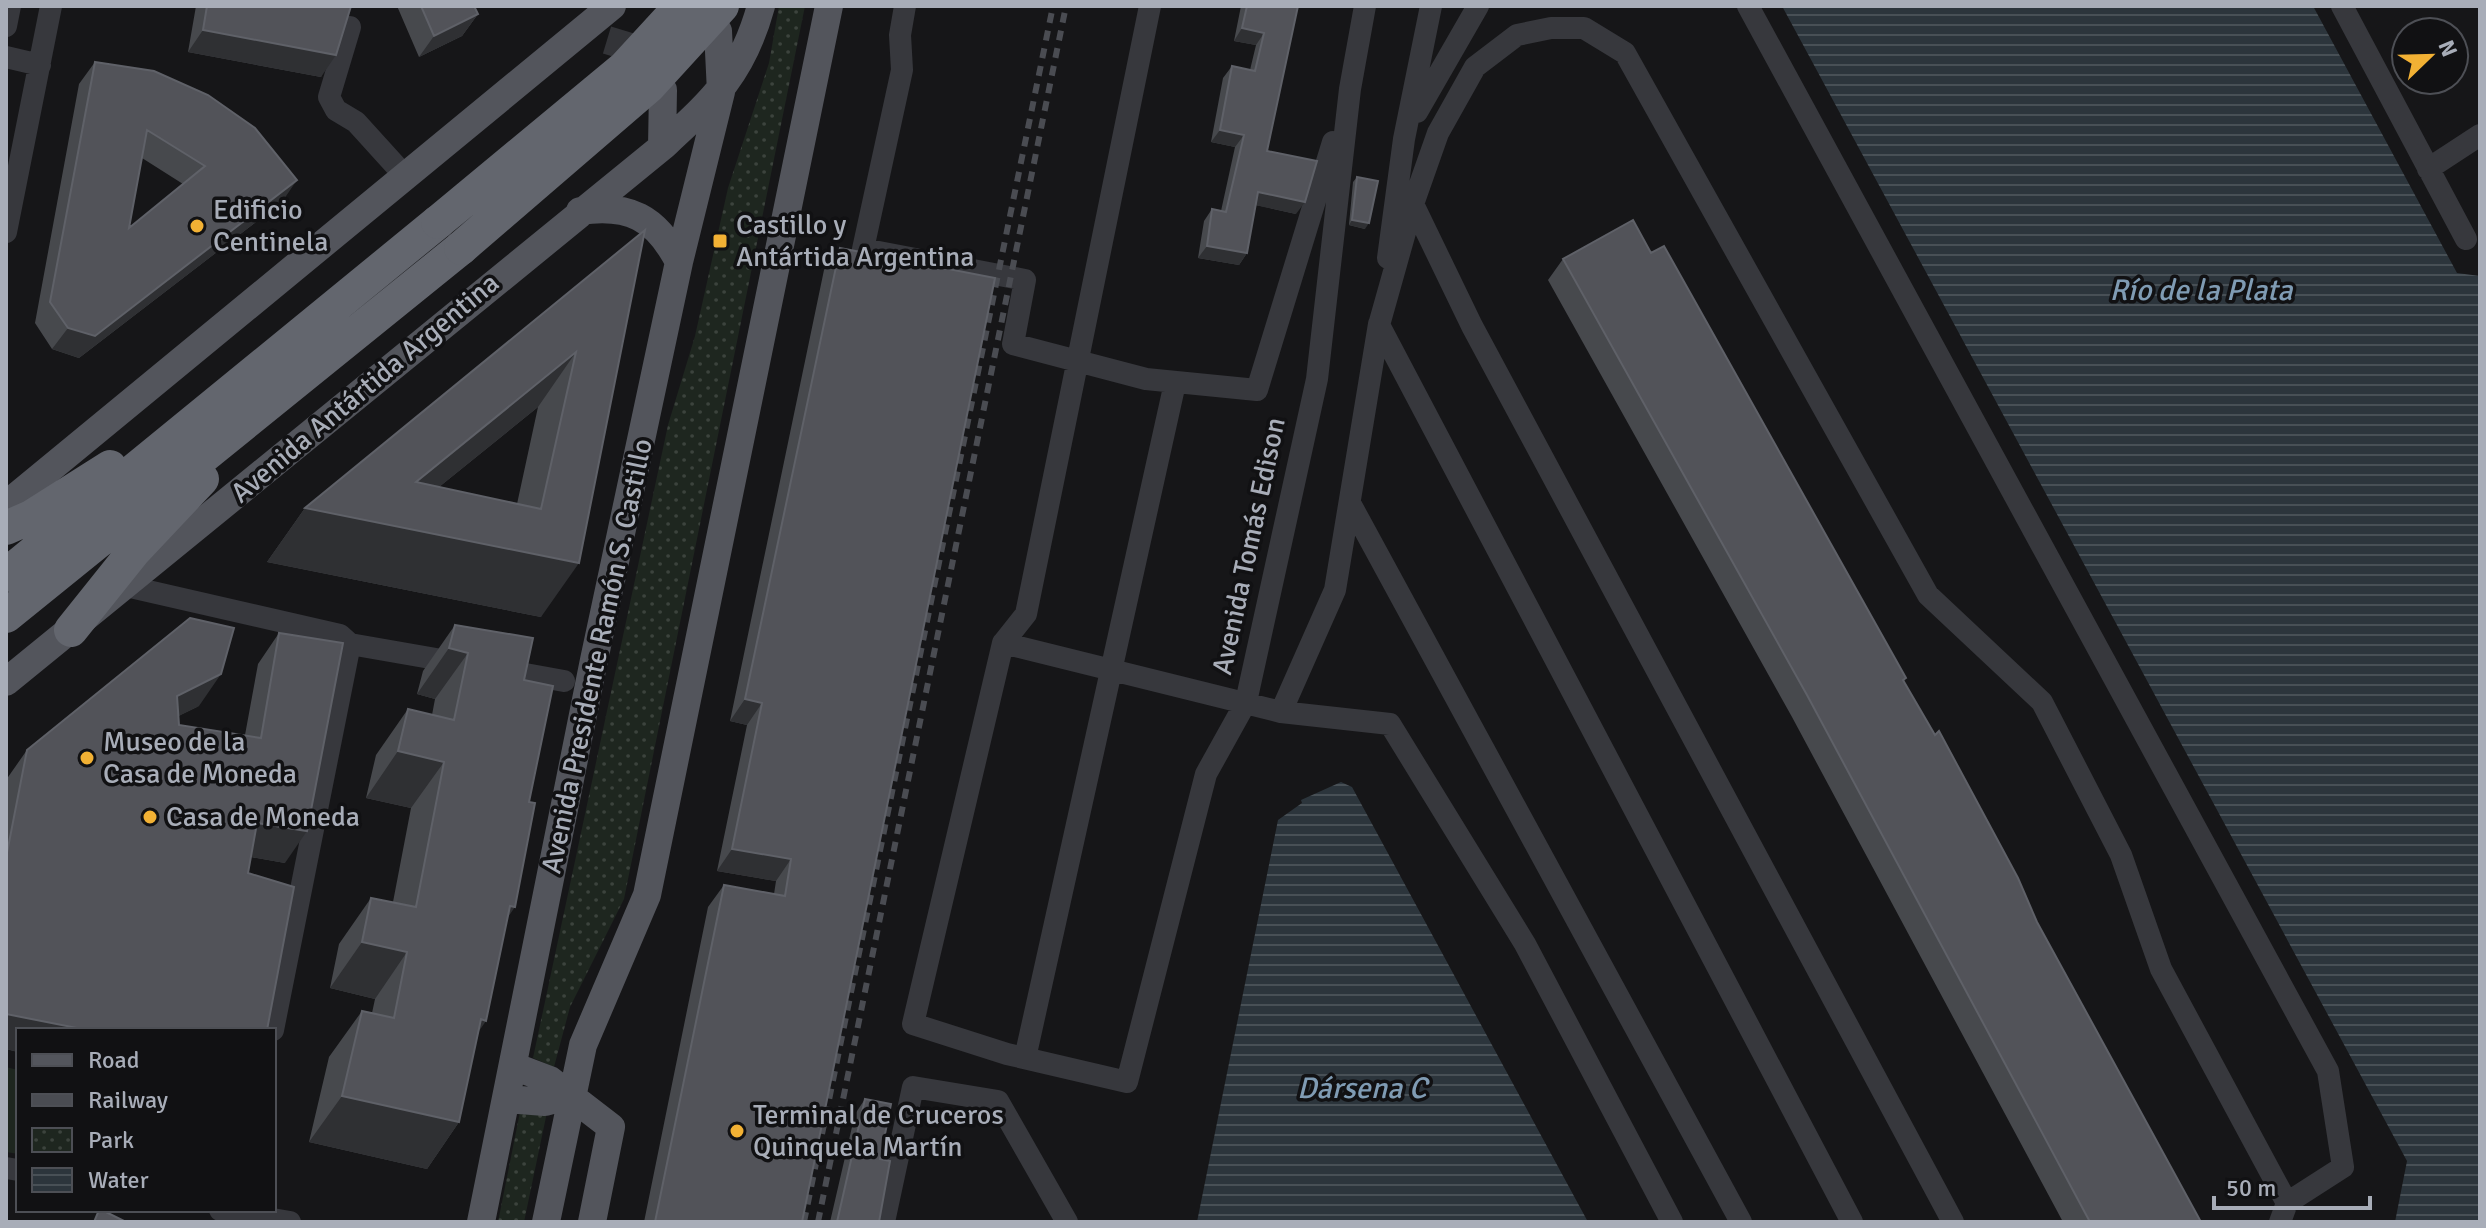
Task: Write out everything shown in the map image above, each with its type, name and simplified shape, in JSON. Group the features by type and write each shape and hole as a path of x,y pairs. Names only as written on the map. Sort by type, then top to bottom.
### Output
{"highway":[{"path":"6,575 224,400 625,67 681,6"},
{"path":"6,616 461,248 639,95 720,19"},
{"path":"71,630 135,550 224,456 340,344"},
{"path":"6,528 31,517 224,400"}],"main road":[{"path":"6,505 612,6"},
{"name":"Avenida Presidente Ramón S. Castillo","path":"721,92 751,45 761,6"},
{"path":"546,1222 571,1095 592,1018 647,895 829,6"},
{"name":"Avenida Presidente Ramón S. Castillo","path":"481,1222 679,262 721,92 720,19"},
{"path":"572,41 607,40"},
{"path":"662,147 663,90"},
{"name":"Avenida Antártida Argentina","path":"6,682 662,147 721,92"},
{"path":"580,211 604,208 628,211 655,225 668,240 679,262"},
{"path":"513,1066 550,1080 611,1127 592,1222"},
{"path":"506,1099 545,1102 571,1095"}],"street":[{"path":"6,26 10,6"},
{"path":"6,232 51,6"},
{"path":"905,6 900,35 902,70 863,249 1025,280 1013,344 1175,383 1257,390 1350,89"},
{"path":"1150,6 1026,614 1003,643 913,1024 1025,1058 1175,383"},
{"name":"Avenida Tomás Edison","path":"1025,1058 1127,1082 1206,774 1246,702 1317,379 1350,89 1365,6"},
{"path":"1281,712 1335,590 1379,325 1404,139 1431,6"},
{"path":"1404,139 1478,6"},
{"path":"1748,6 2328,1071 2343,1167 2283,1212 2161,969 2121,855 2042,702 1928,595 1625,53 1584,28 1551,28 1517,35 1475,67 1438,133 1413,204 1379,325 1852,1222"},
{"path":"2342,6 2466,239"},
{"path":"350,27 329,97 331,104 356,122 405,176"},
{"path":"6,57 40,65"},
{"path":"2428,169 2480,135"},
{"path":"1413,204 1480,340 1953,1222"},
{"path":"1351,505 1741,1222"},
{"path":"126,586 340,635 350,644 564,681"},
{"path":"1003,643 1281,712 1390,724 1525,944 1672,1222"},
{"path":"273,1028 350,644"},
{"path":"884,1222 913,1087 998,1101 1067,1222"},
{"path":"231,1214 290,1222"}],"green space":[{"path":"779,6 805,6 624,899 570,1007 554,1067 533,1058 668,425 695,336 728,188 769,63"},
{"path":"6,1067 16,1070 16,1154 6,1152"},
{"path":"521,1107 547,1112 524,1222 498,1222"}],"water":[{"name":"Río de la Plata","path":"1782,6 2313,6 2457,273 2480,276 2480,1222 2395,1222 2407,1161"},
{"name":"Dársena C","path":"1341,782 1352,787 1588,1222 1197,1222 1278,820 1302,803 1301,800"}],"building":[{"path":"207,6 351,6 336,55 203,30"},
{"path":"421,6 474,6 478,14 434,36"},
{"path":"1247,6 1298,6 1267,151 1317,161 1305,202 1258,192 1247,253 1207,246 1212,209 1226,212 1244,135 1220,130 1232,66 1255,71 1264,33 1242,28"},
{"name":"Edificio Centinela","path":"95,62 154,71 208,95 255,128 297,180 95,336 68,328 50,302","holes":["147,130 205,166 129,228"]},
{"path":"1357,177 1378,181 1369,223 1352,220"},
{"path":"1633,220 1651,253 1664,246 1906,678 1903,680 1935,735 1939,731 2018,878 2037,922 2201,1222 2090,1222 1807,695 1563,259"},
{"path":"645,230 579,563 305,508","holes":["576,352 541,509 416,482"]},
{"path":"840,248 995,278 802,1222 655,1222 724,885 785,896 791,859 732,849 762,703 745,699"},
{"name":"Casa de Moneda","path":"190,618 234,628 221,674 177,696 179,725 261,738 279,633 343,643 307,831 257,823 248,873 294,887 267,1028 77,1028 6,1014 6,858 27,750"},
{"path":"455,625 533,638 524,680 553,686 529,802 535,803 515,907 510,906 486,1021 481,1019 459,1122 342,1096 362,1011 394,1018 407,952 362,942 371,898 416,907 444,762 398,751 408,709 454,720 468,653 449,648"},
{"path":"865,1099 891,1104 880,1159 890,1161 879,1222 837,1222"},
{"path":"98,1212 106,1212 126,1222 94,1222"}],"tunnel":[{"path":"607,40 630,47 652,68"}],"railway":[{"path":"804,1222 1053,6"},
{"path":"818,1222 1066,6"}],"place":[{"name":"Edificio Centinela","path":"197,226"},
{"name":"Castillo y Antártida Argentina","path":"720,241"},
{"name":"Museo de la Casa de Moneda","path":"87,758"},
{"name":"Casa de Moneda","path":"150,817"},
{"name":"Terminal de Cruceros Quinquela Martín","path":"737,1131"}]}
